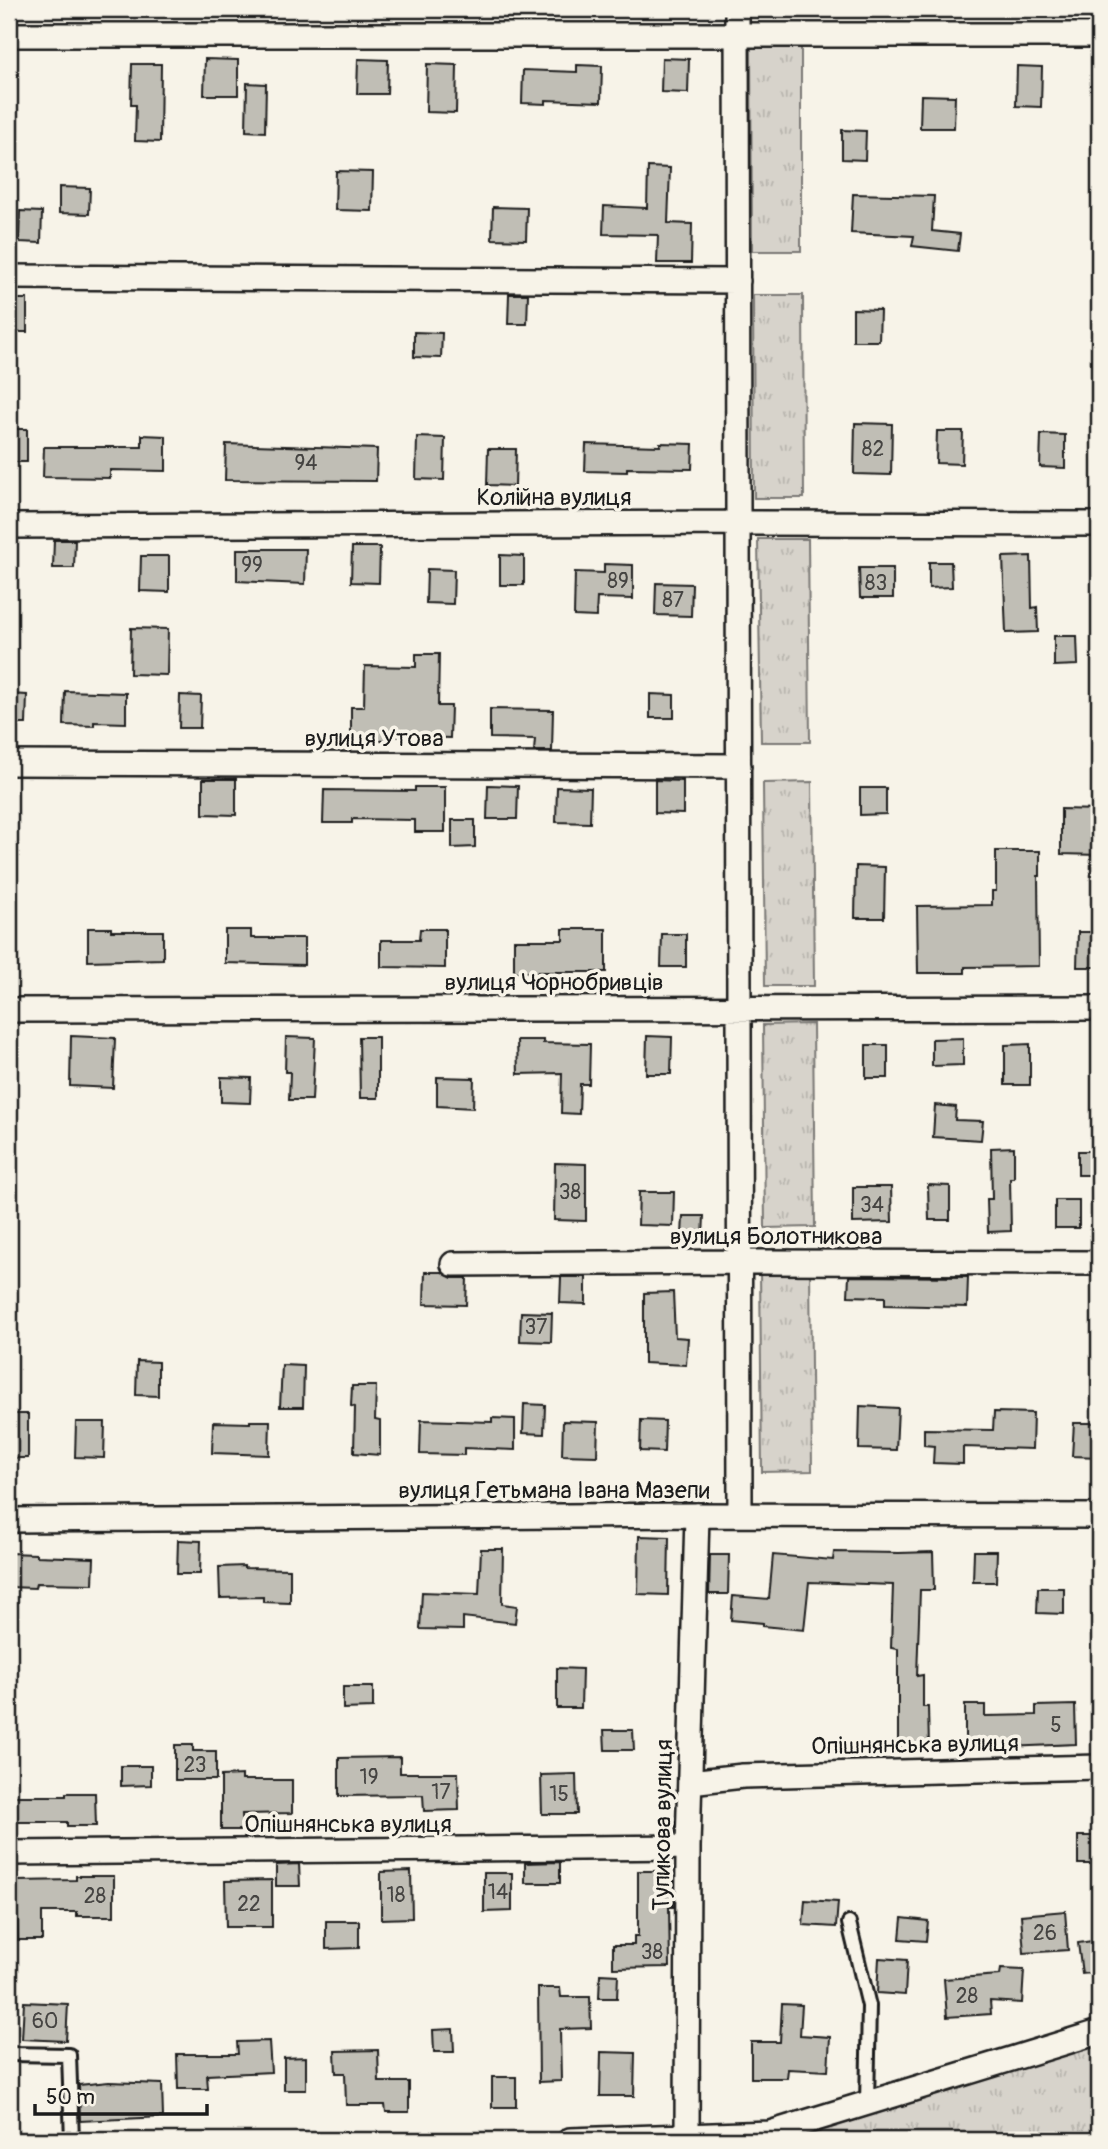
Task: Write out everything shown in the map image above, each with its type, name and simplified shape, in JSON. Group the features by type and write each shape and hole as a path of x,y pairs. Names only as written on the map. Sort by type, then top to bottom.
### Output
{"street":[{"path":"737,9 740,1515"},
{"path":"9,35 1099,35"},
{"path":"9,277 738,281"},
{"name":"Колійна вулиця","path":"9,526 1099,524"},
{"name":"вулиця Утова","path":"9,763 739,766"},
{"name":"вулиця Чорнобривців","path":"9,1010 1099,1008"},
{"name":"вулиця Болотникова","path":"453,1264 1099,1263"},
{"name":"вулиця Гетьмана Івана Мазепи","path":"9,1520 696,1515 1099,1516"},
{"name":"Тупикова вулиця","path":"687,2136 688,1847 696,1515"},
{"name":"Опішнянська вулиця","path":"690,1782 769,1775 1099,1767"},
{"name":"Опішнянська вулиця","path":"9,1853 688,1847"},
{"path":"569,2140 770,2136 867,2103 1099,2032"}],"lane":[{"path":"849,1923 869,2006 867,2103"},
{"path":"9,2054 69,2055 72,2140"}],"green space":[{"path":"751,47 801,47 801,251 752,251"},
{"path":"753,295 803,295 804,498 754,498"},
{"path":"758,539 808,539 810,742 761,742"},
{"path":"812,782 814,986 765,986 763,783"},
{"path":"813,1024 815,1227 765,1228 763,1025"},
{"path":"810,1268 812,1471 762,1472 760,1269"},
{"path":"1099,2032 1099,2140 770,2140"}],"building":[{"path":"662,58 689,59 688,93 661,92"},
{"path":"205,59 238,60 238,95 204,95"},
{"path":"358,59 388,60 387,94 357,94"},
{"path":"132,64 161,64 160,142 135,141 136,105 131,105"},
{"path":"427,64 457,65 456,113 426,112"},
{"path":"577,65 602,66 601,102 546,100 546,104 522,103 523,70 577,72"},
{"path":"1017,66 1042,67 1041,107 1016,106"},
{"path":"247,83 266,84 265,132 246,131"},
{"path":"921,95 955,96 954,128 920,128"},
{"path":"842,130 866,131 865,160 842,159"},
{"path":"648,167 670,168 668,223 692,224 691,263 657,263 658,235 603,234 604,206 647,208"},
{"path":"336,171 373,172 372,211 335,210"},
{"path":"59,187 90,188 89,214 59,213"},
{"path":"853,194 934,196 932,231 960,234 958,251 912,246 914,236 851,233"},
{"path":"493,207 527,208 526,240 492,239"},
{"path":"20,211 42,212 41,243 19,242"},
{"path":"509,294 528,294 527,324 508,324"},
{"path":"9,299 27,299 27,332 9,332"},
{"path":"853,309 880,310 879,341 853,341"},
{"path":"414,332 442,333 441,358 414,357"},
{"path":"855,423 892,424 891,475 854,474"},
{"path":"9,429 27,429 27,462 9,462"},
{"path":"937,431 963,431 962,464 936,463"},
{"path":"1041,434 1065,435 1065,468 1040,467"},
{"path":"142,435 166,436 166,471 110,470 110,478 43,477 44,447 142,447"},
{"path":"417,437 445,438 444,480 416,479"},
{"path":"660,443 693,444 692,469 627,468 627,472 585,471 586,444 660,446"},
{"path":"226,444 377,449 376,481 225,480"},
{"path":"488,449 516,449 515,486 487,485"},
{"path":"54,540 75,540 74,568 53,568"},
{"path":"352,547 380,547 379,583 351,582"},
{"path":"237,549 306,549 305,584 237,581"},
{"path":"500,555 524,556 524,585 500,585"},
{"path":"141,556 169,556 169,592 140,591"},
{"path":"1031,556 1032,608 1037,607 1038,632 1006,633 1003,557"},
{"path":"929,562 951,562 952,587 929,588"},
{"path":"604,564 633,565 633,599 597,598 596,617 574,616 575,572 604,573"},
{"path":"859,568 893,568 893,598 860,598"},
{"path":"427,569 454,570 453,604 426,603"},
{"path":"656,583 692,584 691,616 655,615"},
{"path":"131,628 168,629 167,675 130,674"},
{"path":"1054,636 1077,636 1078,665 1054,666"},
{"path":"416,654 439,654 438,706 451,706 450,738 386,736 386,741 351,740 351,707 364,707 365,666 416,667"},
{"path":"65,691 126,693 126,723 64,725"},
{"path":"9,694 27,695 26,724 9,724"},
{"path":"650,694 674,695 674,718 650,718"},
{"path":"180,695 201,696 200,728 179,728"},
{"path":"490,709 553,710 552,751 534,751 535,739 490,738"},
{"path":"203,779 236,779 236,815 203,814"},
{"path":"655,780 683,781 683,814 655,813"},
{"path":"488,785 518,786 517,819 487,819"},
{"path":"415,787 445,787 445,832 415,832 415,820 352,819 352,823 323,823 324,790 415,791"},
{"path":"557,787 591,788 590,823 556,822"},
{"path":"860,788 886,788 886,814 860,815"},
{"path":"1061,809 1099,810 1099,855 1061,854"},
{"path":"452,820 475,820 475,847 452,848"},
{"path":"996,851 1040,851 1039,966 965,967 965,973 918,973 917,906 992,905 992,891 996,891"},
{"path":"856,866 885,867 884,918 855,918"},
{"path":"88,928 163,931 163,959 88,961"},
{"path":"420,929 445,929 445,968 381,967 381,940 419,940"},
{"path":"563,929 606,929 606,972 514,972 514,940 563,940"},
{"path":"225,930 251,930 251,938 304,938 304,965 225,963"},
{"path":"1078,932 1099,932 1099,967 1077,967"},
{"path":"662,934 686,934 686,967 661,967"},
{"path":"71,1036 115,1038 113,1088 70,1086"},
{"path":"647,1036 672,1037 671,1074 646,1074"},
{"path":"286,1037 315,1038 312,1100 289,1100 290,1072 285,1072"},
{"path":"359,1037 378,1037 378,1098 360,1098"},
{"path":"963,1038 963,1065 932,1066 932,1039"},
{"path":"517,1040 590,1044 589,1084 580,1084 579,1114 561,1113 562,1073 518,1074"},
{"path":"1030,1044 1030,1085 1005,1085 1005,1045"},
{"path":"866,1045 888,1045 888,1078 866,1078"},
{"path":"221,1077 251,1078 250,1103 221,1102"},
{"path":"437,1077 474,1078 473,1108 437,1106"},
{"path":"935,1105 956,1107 955,1120 983,1121 981,1140 933,1137"},
{"path":"1014,1147 1014,1178 1010,1178 1011,1231 988,1232 987,1199 992,1199 991,1148"},
{"path":"1078,1151 1099,1151 1099,1175 1078,1175"},
{"path":"555,1163 586,1164 586,1221 554,1220"},
{"path":"928,1185 950,1186 950,1220 929,1220"},
{"path":"853,1187 891,1187 892,1222 853,1223"},
{"path":"639,1192 674,1192 673,1226 638,1225"},
{"path":"1055,1200 1079,1200 1079,1228 1055,1228"},
{"path":"683,1216 704,1216 703,1237 682,1236"},
{"path":"425,1272 442,1272 452,1278 467,1278 466,1305 424,1304"},
{"path":"849,1276 968,1277 967,1307 885,1305 885,1297 848,1296"},
{"path":"561,1277 586,1277 586,1304 560,1303"},
{"path":"673,1292 675,1337 688,1338 686,1365 644,1363 644,1293"},
{"path":"521,1312 552,1313 551,1342 520,1341"},
{"path":"137,1361 158,1362 158,1396 136,1395"},
{"path":"282,1365 304,1366 303,1407 280,1407"},
{"path":"352,1386 376,1386 375,1420 380,1421 380,1455 354,1453 355,1407 351,1406"},
{"path":"524,1404 545,1405 544,1434 523,1433"},
{"path":"860,1406 898,1408 896,1450 859,1449"},
{"path":"994,1412 1033,1413 1032,1449 963,1447 963,1464 933,1463 934,1446 924,1445 924,1429 993,1430"},
{"path":"9,1414 28,1414 28,1458 9,1458"},
{"path":"492,1418 515,1419 515,1450 464,1448 464,1455 420,1454 421,1420 492,1422"},
{"path":"641,1420 665,1421 664,1452 640,1451"},
{"path":"270,1421 269,1455 212,1453 213,1422"},
{"path":"563,1421 598,1422 597,1456 562,1455"},
{"path":"76,1422 105,1422 104,1458 75,1457"},
{"path":"1074,1423 1099,1423 1099,1457 1072,1456"},
{"path":"639,1536 669,1537 668,1595 638,1594"},
{"path":"178,1540 201,1541 200,1574 177,1574"},
{"path":"481,1549 503,1549 502,1604 517,1606 515,1623 463,1617 463,1630 420,1629 422,1592 479,1594"},
{"path":"974,1551 997,1551 996,1582 973,1582"},
{"path":"834,1552 933,1552 934,1590 920,1590 917,1676 923,1675 923,1707 928,1707 929,1747 898,1747 898,1649 891,1648 893,1585 809,1582 804,1630 731,1620 733,1596 769,1599 773,1555 833,1560"},
{"path":"9,1553 94,1558 93,1584 36,1583 35,1588 9,1587"},
{"path":"710,1555 729,1555 728,1594 709,1594"},
{"path":"219,1567 290,1569 290,1603 263,1602 263,1597 220,1598"},
{"path":"1038,1588 1064,1588 1064,1614 1037,1613"},
{"path":"557,1668 582,1669 581,1708 557,1708"},
{"path":"343,1687 373,1687 373,1708 343,1709"},
{"path":"965,1705 985,1705 985,1716 1036,1715 1036,1706 1075,1705 1076,1744 965,1749"},
{"path":"604,1730 633,1730 634,1750 605,1750"},
{"path":"175,1745 193,1745 193,1751 216,1751 216,1780 175,1780"},
{"path":"400,1757 400,1773 458,1773 459,1810 424,1811 423,1795 339,1796 339,1758"},
{"path":"121,1766 151,1766 151,1785 121,1786"},
{"path":"576,1774 577,1814 542,1814 541,1775"},
{"path":"242,1775 242,1780 292,1780 292,1813 242,1814 243,1830 221,1830 221,1776"},
{"path":"66,1793 95,1793 96,1826 67,1826 67,1822 10,1822 9,1796 66,1796"},
{"path":"1078,1836 1099,1836 1099,1864 1078,1864"},
{"path":"560,1862 560,1883 525,1883 525,1863"},
{"path":"299,1864 300,1886 276,1886 276,1865"},
{"path":"411,1871 412,1918 381,1919 381,1872"},
{"path":"638,1871 660,1871 660,1879 672,1879 673,1907 669,1907 670,1967 613,1968 613,1945 634,1945 634,1936 638,1936"},
{"path":"484,1873 512,1873 512,1911 484,1912"},
{"path":"76,1876 114,1876 114,1916 42,1912 42,1940 18,1940 16,1881 76,1880"},
{"path":"272,1880 272,1927 226,1927 225,1881"},
{"path":"805,1900 838,1902 836,1927 803,1925"},
{"path":"1065,1911 1068,1950 1024,1953 1021,1915"},
{"path":"902,1918 928,1921 926,1941 900,1939"},
{"path":"326,1921 359,1921 359,1948 326,1949"},
{"path":"1099,1940 1099,1972 1082,1974 1078,1943"},
{"path":"879,1958 907,1960 905,1995 877,1993"},
{"path":"1001,1969 1024,1970 1022,2003 990,2001 991,2014 947,2017 944,1979 1000,1975"},
{"path":"600,1974 618,1975 617,1998 599,1998"},
{"path":"538,1988 560,1988 561,1997 590,1997 591,2028 560,2029 561,2081 539,2082"},
{"path":"24,2002 68,2004 66,2041 22,2039"},
{"path":"782,2004 802,2005 800,2035 830,2037 828,2071 788,2069 787,2078 751,2078 751,2042 780,2042"},
{"path":"453,2029 454,2052 434,2052 433,2030"},
{"path":"269,2041 271,2072 207,2075 208,2089 178,2089 177,2054 238,2054 237,2042"},
{"path":"378,2050 379,2082 409,2082 409,2112 386,2112 385,2105 346,2105 345,2073 336,2073 335,2051"},
{"path":"601,2052 635,2053 634,2096 600,2096"},
{"path":"306,2057 306,2090 284,2090 284,2058"},
{"path":"492,2077 516,2077 516,2107 492,2107"},
{"path":"109,2082 162,2084 163,2117 80,2121 79,2085"}]}
